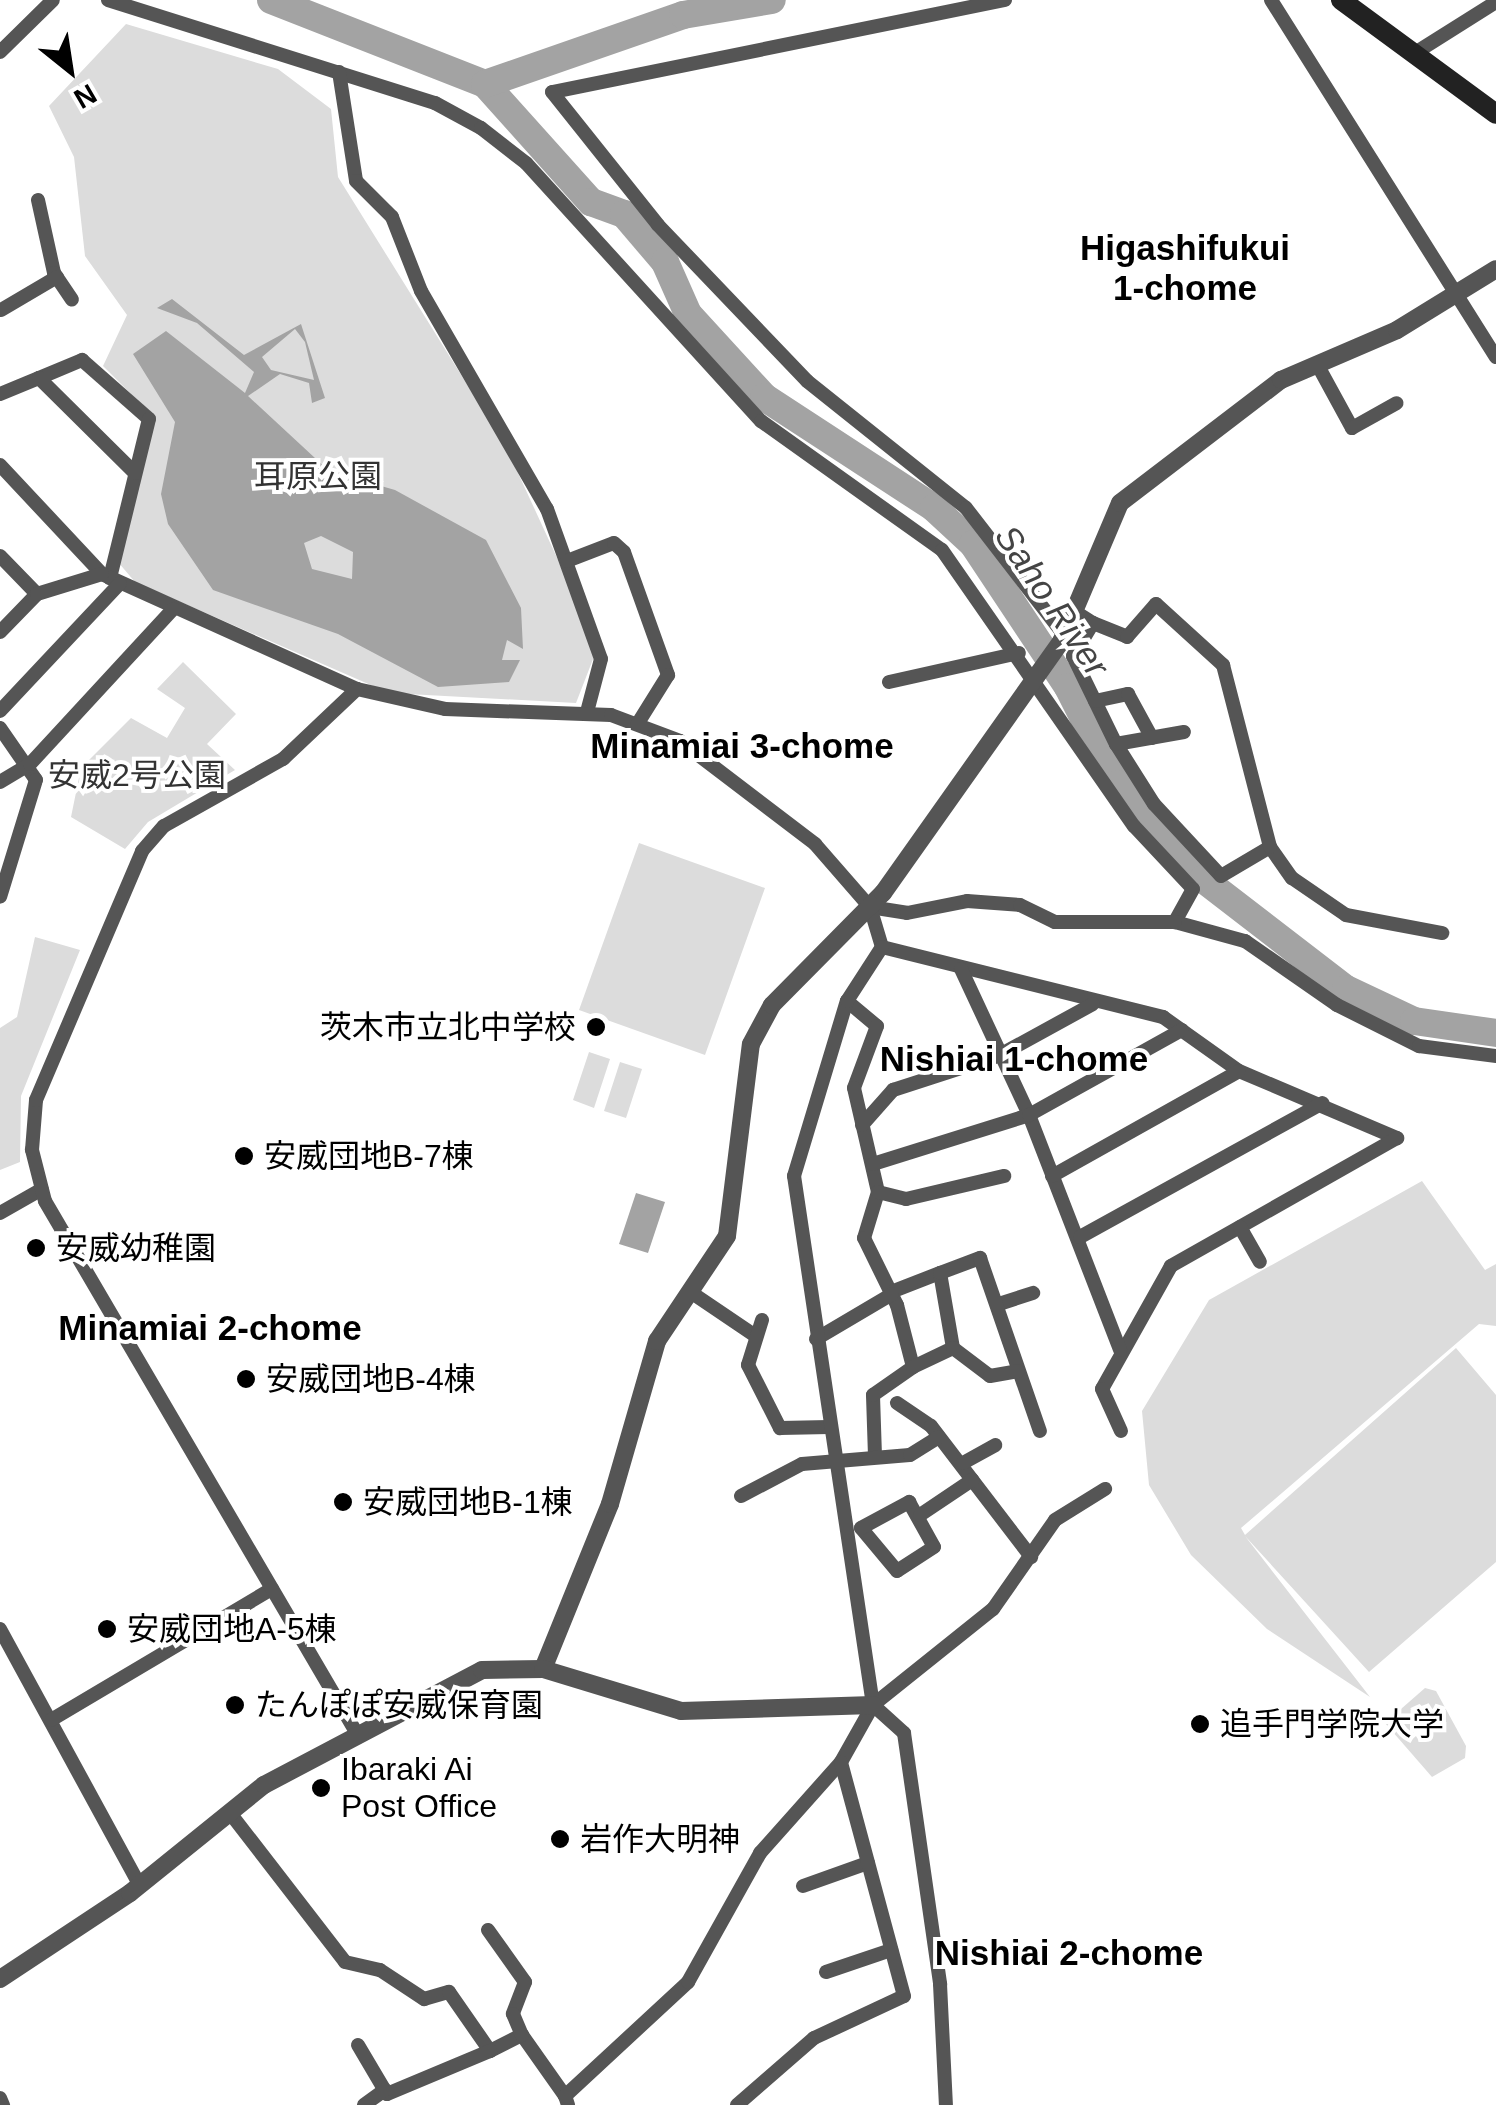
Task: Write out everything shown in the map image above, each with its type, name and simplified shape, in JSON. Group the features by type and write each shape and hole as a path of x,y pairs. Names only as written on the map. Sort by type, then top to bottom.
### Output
{"main road":[{"path":"1342,0 1496,114"}],"street":[{"path":"0,52 52,0"},
{"path":"108,0 435,103 526,163 761,421 942,550 1018,653 1134,826 1193,890 1175,922"},
{"path":"1006,0 552,92 658,224 807,381 966,508 1063,639"},
{"path":"1271,0 1496,357"},
{"path":"1414,53 1496,2"},
{"path":"340,72 351,172 392,217 421,290 526,459 566,561 601,659 587,712"},
{"path":"38,200 57,277 72,300"},
{"path":"1270,847 1221,876 1154,804 1116,744 1073,656 1120,503 1281,380 1456,294 1496,269"},
{"path":"0,310 57,277"},
{"path":"0,394 82,360 142,405 148,435 135,473 111,578 0,711"},
{"path":"1318,364 1352,428 1396,403"},
{"path":"40,378 135,473"},
{"path":"0,465 111,578 172,609 357,689 445,709 587,712 638,723 680,741 815,844 870,908 882,947"},
{"path":"566,561 614,544 624,552 668,675 638,723"},
{"path":"0,556 36,594"},
{"path":"0,632 36,594 111,578"},
{"path":"1085,618 1127,636 1156,604 1223,665 1270,847 1292,878 1346,915 1442,933"},
{"path":"0,782 32,762 172,609"},
{"path":"543,1669 610,1504 657,1341 726,1236 738,1190 751,1044 799,971 870,908 1032,674 1085,618"},
{"path":"888,682 1018,653"},
{"path":"356,1732 42,1189 36,1100 125,875 164,826 282,758 357,689"},
{"path":"1095,701 1128,694 1152,738"},
{"path":"0,728 32,762 36,780 0,897"},
{"path":"1116,744 1184,732"},
{"path":"870,908 907,913 968,901 1020,906 1055,922 1175,922 1244,942 1337,1005 1418,1046 1496,1056"},
{"path":"882,947 1093,1004 1164,1018 1240,1071 1323,1103 1397,1138 1170,1266 1120,1350 1102,1389 1120,1431"},
{"path":"882,947 847,1000 794,1176 873,1704 904,1733 940,1984 946,2105"},
{"path":"961,969 998,1056 1030,1114 1120,1350"},
{"path":"847,1000 877,1026 854,1088 878,1192 864,1238 891,1293 913,1368"},
{"path":"862,1125 893,1090 998,1056 1093,1004"},
{"path":"873,1164 1030,1114 1182,1030"},
{"path":"1052,1176 1240,1071"},
{"path":"1080,1237 1323,1103"},
{"path":"878,1192 906,1199 1004,1176"},
{"path":"0,1213 42,1189"},
{"path":"1240,1227 1260,1262"},
{"path":"816,1338 891,1293 980,1258 1040,1431"},
{"path":"940,1273 953,1348 990,1376 1018,1371"},
{"path":"692,1293 758,1328 748,1365 780,1428 829,1427"},
{"path":"999,1304 1033,1293"},
{"path":"875,1456 874,1395 913,1368 953,1348"},
{"path":"897,1403 939,1437 963,1464 1031,1558"},
{"path":"742,1496 802,1464 835,1466 875,1456 910,1455 939,1437"},
{"path":"963,1464 994,1444"},
{"path":"920,1515 972,1480"},
{"path":"488,1930 526,1982 513,2014 522,2035 566,2100 688,1982 760,1852 841,1762 873,1704 993,1609 1055,1520 1106,1489"},
{"path":"909,1502 920,1515 934,1547 897,1571 885,1566 862,1528 909,1502"},
{"path":"51,1720 272,1589"},
{"path":"0,1629 140,1886"},
{"path":"0,1979 140,1886 230,1812 356,1732 482,1670 543,1669 681,1712 873,1704"},
{"path":"736,2105 814,2038 904,1996 841,1762"},
{"path":"230,1812 345,1962 380,1970 424,2000 448,1992 490,2051"},
{"path":"803,1886 868,1863"},
{"path":"826,1972 892,1950"},
{"path":"364,2105 386,2090 402,2093 450,2061 467,2064 522,2035"},
{"path":"358,2046 386,2090"},
{"path":"0,2098 4,2105"}],"green space":[{"name":"耳原公園","path":"126,24 278,69 331,109 338,177 506,447 559,562 595,654 576,703 389,693 135,582 118,562 153,416 103,366 127,315 85,256 74,157 49,106"},
{"name":"安威2号公園","path":"183,662 236,714 207,744 235,770 148,822 125,849 71,817 81,768 131,718 167,738 185,708 157,689"},
{"path":"639,843 765,888 705,1055 579,1010"},
{"path":"35,937 80,950 21,1096 20,1162 0,1170 0,1028 17,1017"},
{"path":"589,1052 610,1059 594,1108 573,1100"},
{"path":"620,1062 642,1069 626,1118 604,1111"},
{"path":"1422,1181 1485,1270 1496,1264 1496,1326 1479,1324 1241,1528 1245,1535 1456,1348 1496,1395 1496,1562 1369,1672 1245,1536 1370,1697 1267,1629 1191,1555 1149,1485 1142,1411 1209,1300"},
{"path":"1425,1688 1436,1691 1466,1746 1465,1758 1432,1777 1385,1723"}],"shaded area":[{"path":"172,299 244,355 301,324 325,398 312,403 309,383 280,374 248,396 329,471 395,490 486,540 521,608 523,649 507,640 502,660 520,660 509,682 438,687 338,634 213,590 168,524 161,494 175,422 133,354 166,331 245,393 254,372 197,323 157,308","holes":["295,329 305,342 314,380 271,370 262,357","321,536 353,552 352,579 312,569 304,543"]},
{"path":"636,1193 665,1202 648,1253 619,1244"}],"waterway":[{"name":"Saho River","path":"271,0 485,84 591,202 624,214 665,262 688,314 764,397 934,508 973,544 1068,687 1117,784 1203,879 1346,989 1414,1021 1496,1033"},
{"path":"485,84 683,15 772,0"}],"place":[{"name":"茨木市立北中学校","path":"596,1027"},
{"name":"安威団地B-7棟","path":"244,1156"},
{"name":"安威幼稚園","path":"36,1248"},
{"name":"安威団地B-4棟","path":"246,1379"},
{"name":"安威団地B-1棟","path":"343,1502"},
{"name":"安威団地A-5棟","path":"107,1629"},
{"name":"たんぽぽ安威保育園","path":"235,1705"},
{"name":"追手門学院大学","path":"1200,1724"},
{"name":"Ibaraki Ai Post Office","path":"321,1788"},
{"name":"岩作大明神","path":"560,1839"}],"district":[{"name":"Higashifukui 1-chome","path":"1185,268"},
{"name":"Minamiai 3-chome","path":"742,746"},
{"name":"Nishiai 1-chome","path":"1014,1059"},
{"name":"Minamiai 2-chome","path":"210,1328"},
{"name":"Nishiai 2-chome","path":"1069,1953"}]}
